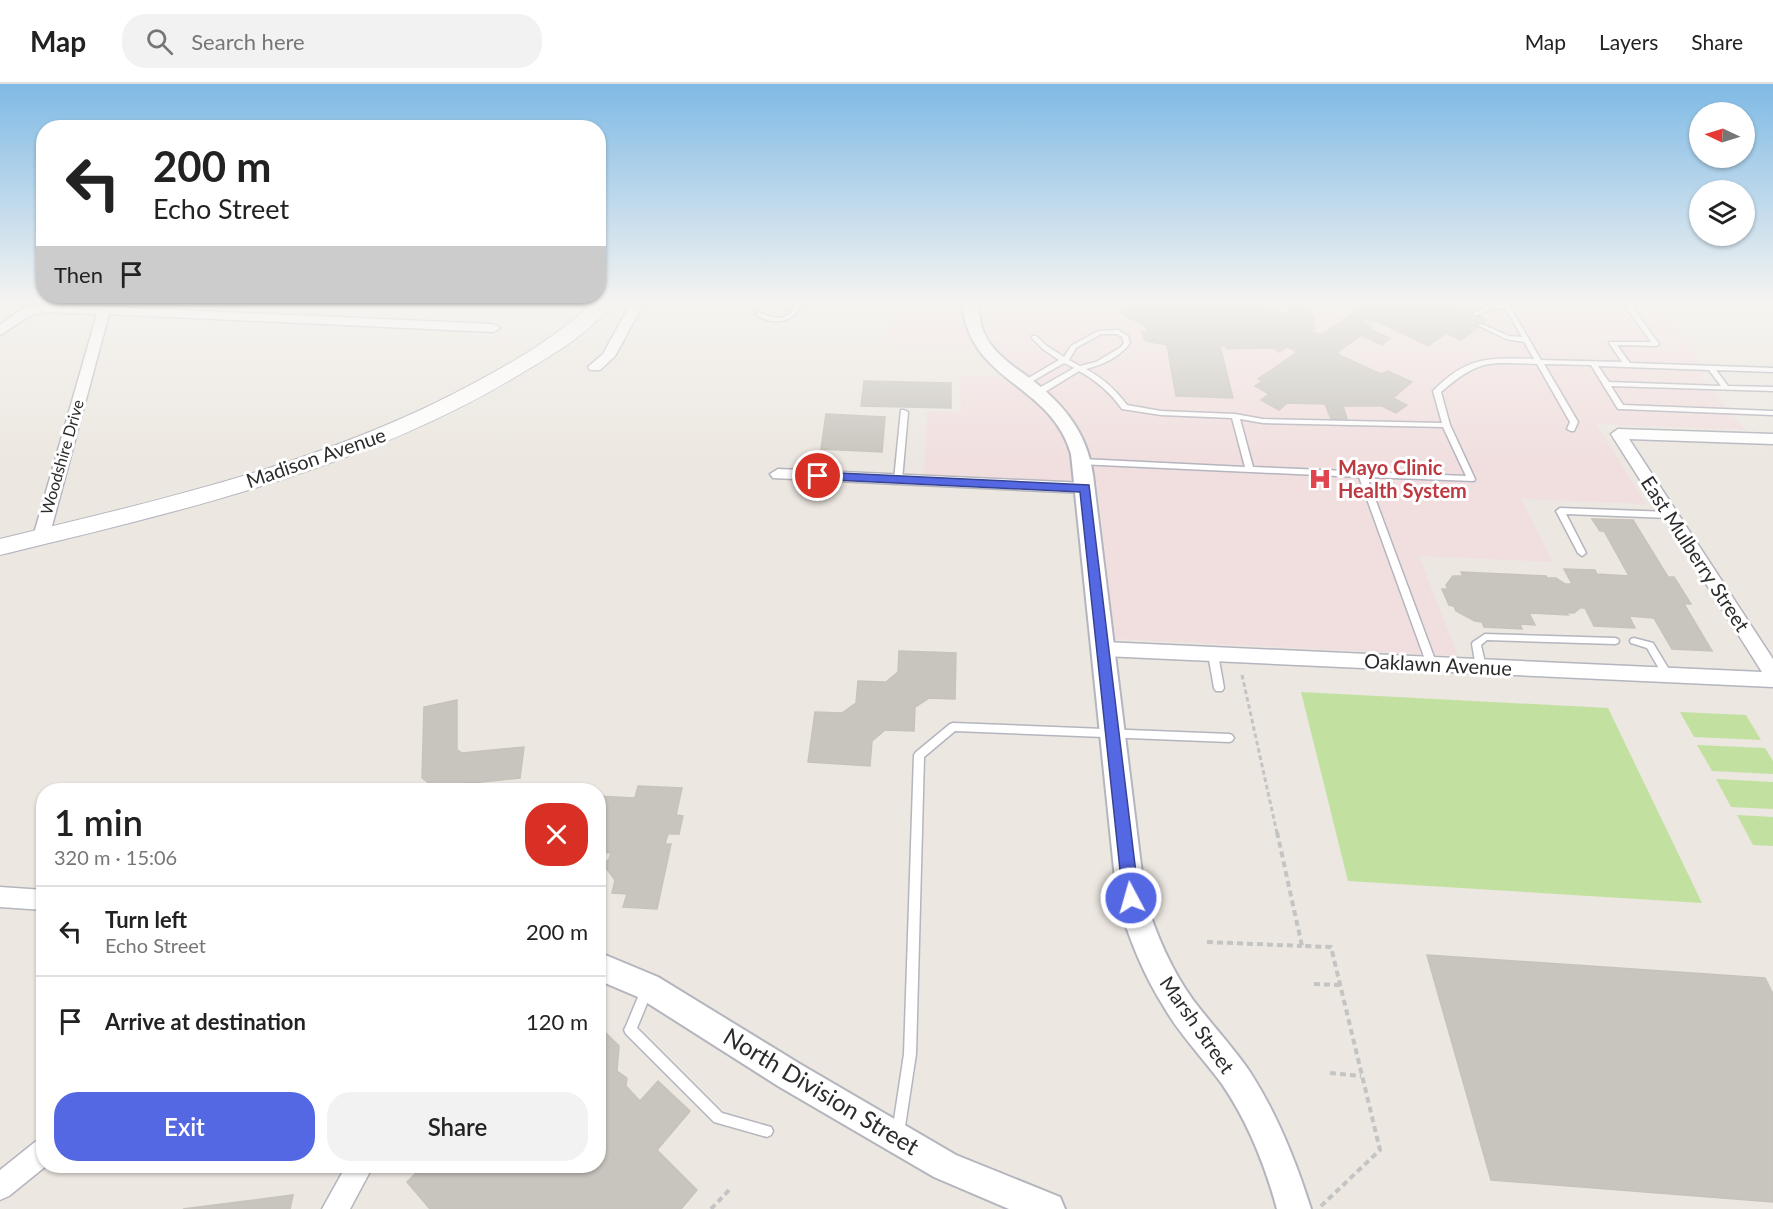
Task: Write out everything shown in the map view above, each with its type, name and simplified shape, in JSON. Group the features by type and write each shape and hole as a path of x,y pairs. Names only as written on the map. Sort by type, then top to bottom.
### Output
{"main road":[{"name":"Madison Avenue","path":"0,547 42,529 290,456 377,424 433,399 482,374 512,356"},
{"name":"Madison Avenue","path":"0,532 42,529 253,481 330,456 395,431 461,400 536,356"}],"street":[{"name":"Woodshire Drive","path":"42,529 91,356"},
{"path":"594,368 608,356"},
{"name":"Marsh Street","path":"990,356 1052,406 1074,437 1082,462 1131,898 1141,934 1176,1000 1239,1083 1265,1128 1294,1209"},
{"name":"East Mulberry Street","path":"1773,439 1618,434 1773,674"},
{"path":"778,474 1085,488"},
{"name":"Oaklawn Avenue","path":"1104,649 1773,680"},
{"path":"0,897 36,899"},
{"name":"North Division Street","path":"606,969 648,987 789,1075 945,1166 1048,1209"},
{"path":"0,1187 36,1158"},
{"path":"335,1209 356,1173"}],"lane":[{"path":"1056,356 1109,385 1125,407 1145,411 1235,416 1263,421 1446,425"},
{"path":"1031,388 1067,356"},
{"path":"1031,388 1079,368 1098,364 1111,356"},
{"path":"1537,356 1574,422 1571,429"},
{"path":"1621,356 1627,364"},
{"path":"1082,462 1471,479 1446,425 1437,391 1467,366 1487,360 1773,370"},
{"path":"1593,363 1621,408 1773,413"},
{"path":"1710,367 1726,388"},
{"path":"1606,384 1773,389"},
{"path":"898,480 904,412"},
{"path":"1235,416 1250,470"},
{"path":"1363,476 1431,665"},
{"path":"1582,553 1560,511 1670,514"},
{"path":"1481,668 1476,644 1485,637 1615,641"},
{"path":"1634,641 1650,645 1668,676"},
{"path":"1213,654 1219,688"},
{"path":"898,1138 910,1054 919,755 953,727 1229,738"},
{"path":"648,987 630,1030 718,1118 767,1131"}],"path":[{"path":"1242,675 1302,946"},
{"path":"1207,942 1331,947 1380,1150 1318,1209"},
{"path":"1314,984 1340,985"},
{"path":"1330,1073 1362,1076"},
{"path":"711,1209 731,1188"}],"shaded area":[{"name":"Mayo Clinic Health System","path":"990,356 1696,356 1705,367 1703,378 1745,430 1596,424 1646,504 1521,499 1553,562 1419,556 1458,656 1115,639 1097,483 924,476 927,411 961,412 960,376 1014,377"}],"green space":[{"path":"1301,692 1608,708 1702,903 1348,881"},
{"path":"1680,712 1746,715 1761,740 1694,737"},
{"path":"1697,745 1765,748 1773,761 1773,774 1712,771"},
{"path":"1716,779 1773,782 1773,809 1731,807"},
{"path":"1737,815 1773,817 1773,846 1753,845"}],"building":[{"path":"1169,356 1222,356 1233,398 1176,396"},
{"path":"1292,356 1340,356 1381,374 1388,371 1412,382 1393,398 1407,405 1396,413 1382,406 1343,406 1347,419 1331,419 1325,404 1287,403 1279,410 1261,400 1269,394 1255,386 1262,381 1258,379"},
{"path":"864,381 951,383 951,408 861,406"},
{"path":"826,414 885,417 882,452 821,449"},
{"path":"1592,519 1633,520 1668,577 1674,577 1691,604 1684,604 1712,651 1672,649 1654,618 1629,616 1635,628 1594,626 1585,608 1580,608 1574,613 1566,613 1568,615 1529,613 1535,625 1520,624 1522,629 1484,627 1482,622 1475,621 1449,605 1442,589 1448,589 1446,585 1453,576 1463,576 1461,572 1546,576 1556,578 1565,584 1572,584 1564,569 1595,570 1597,574 1629,576 1604,531 1600,531"},
{"path":"899,651 956,653 955,699 929,698 915,707 914,731 885,730 872,741 870,766 808,762 815,712 842,713 856,703 858,681 886,682 898,672"},
{"path":"457,700 457,750 462,753 524,747 520,778 472,783 429,783 422,778 424,707"},
{"path":"638,786 682,788 676,815 683,816 679,834 668,834 665,844 671,844 657,909 623,907 627,894 612,893 615,880 606,868 606,862 611,853 606,853 606,796 635,798"},
{"path":"1427,955 1765,978 1773,994 1773,1202 1491,1180"},
{"path":"606,1033 619,1046 617,1071 627,1078 626,1086 640,1101 658,1081 690,1111 657,1150 697,1190 681,1209 430,1209 407,1182 416,1173 606,1173"},
{"path":"293,1195 290,1209 183,1209"}],"place":[{"name":"Mayo Clinic Health System","path":"1320,479"}],"route":[{"path":"818,476 1085,488 1131,898"}]}
